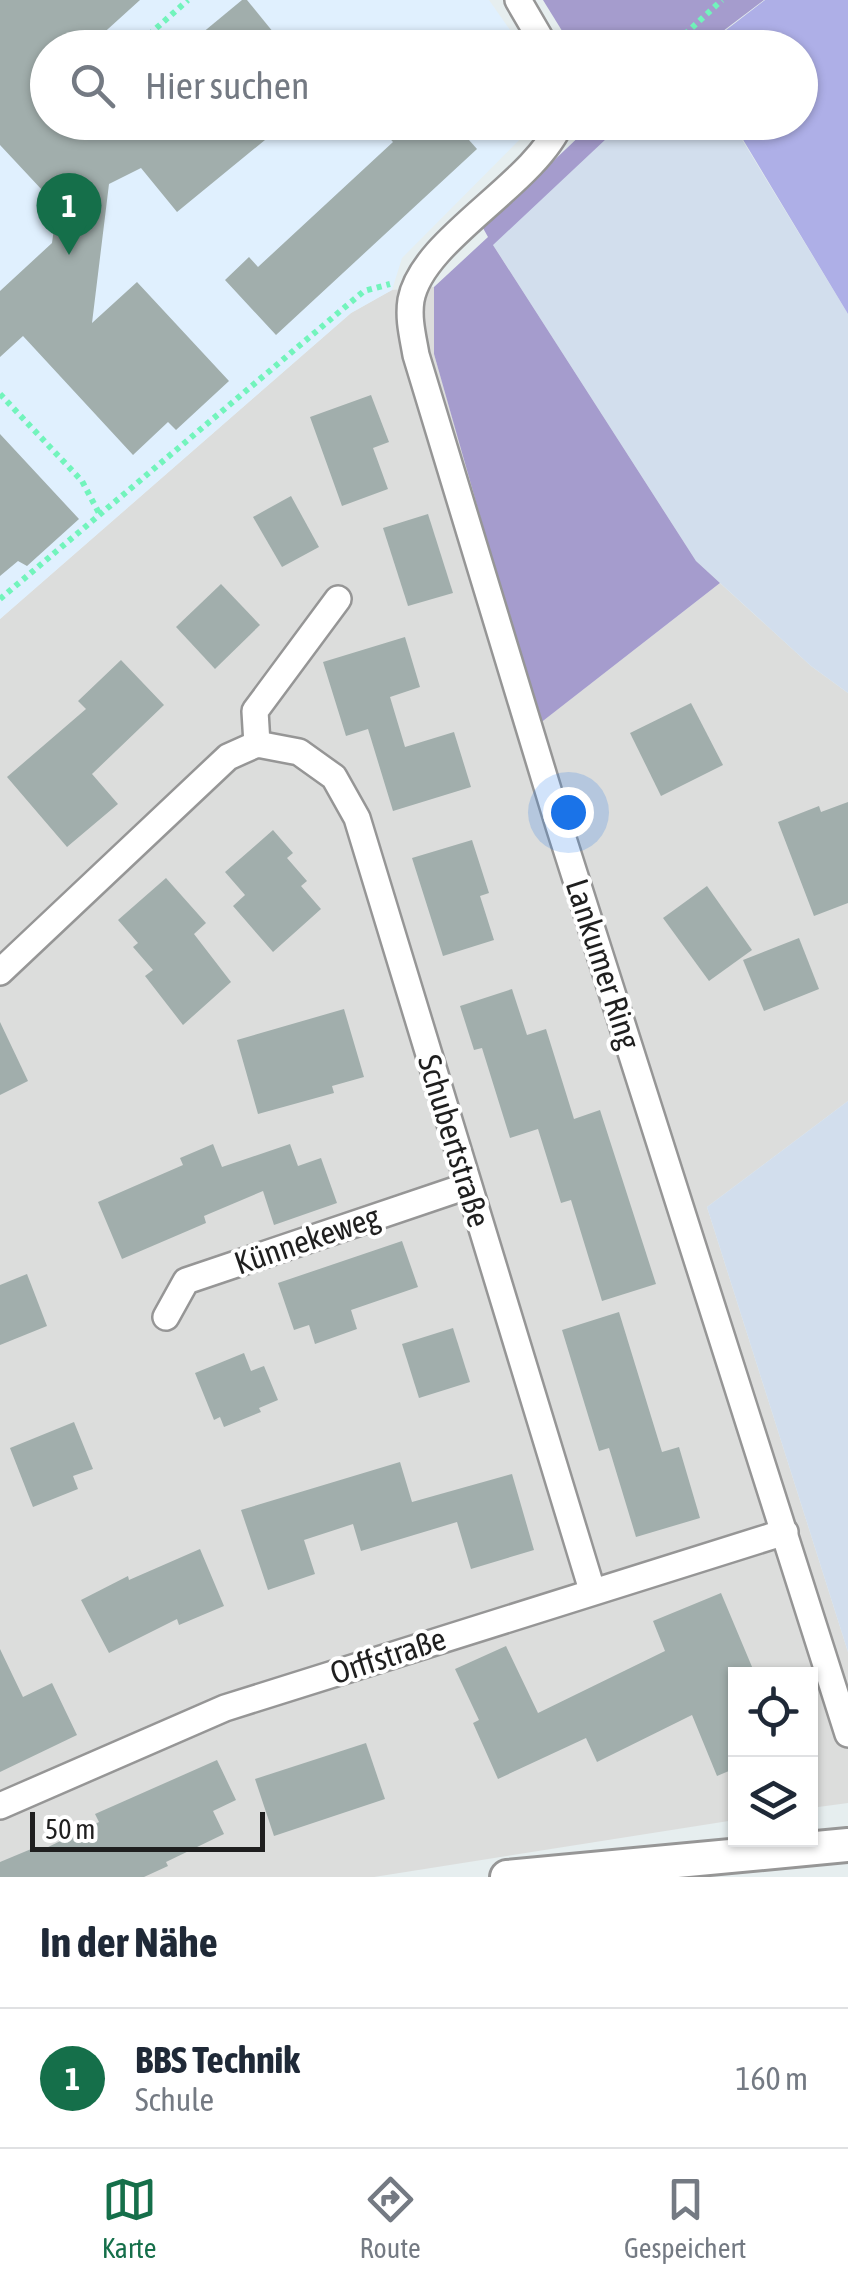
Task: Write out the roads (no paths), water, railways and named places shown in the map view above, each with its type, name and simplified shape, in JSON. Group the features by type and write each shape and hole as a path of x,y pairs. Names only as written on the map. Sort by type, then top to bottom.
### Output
{"street":[{"path":"518,0 536,30"},
{"name":"Lankumer Ring","path":"550,140 541,154 429,262 414,287 410,319 416,354 565,844 848,1734"},
{"path":"0,972 228,757 257,744 255,711 338,599"},
{"name":"Schubertstraße","path":"257,744 298,752 334,777 357,818 592,1590"},
{"name":"Künnekeweg","path":"166,1316 186,1281 467,1186"},
{"name":"Orffstraße","path":"0,1806 226,1708 785,1532"},
{"path":"507,1877 848,1846"}],"place":[{"name":"BBS Technik","path":"69,255"}]}
